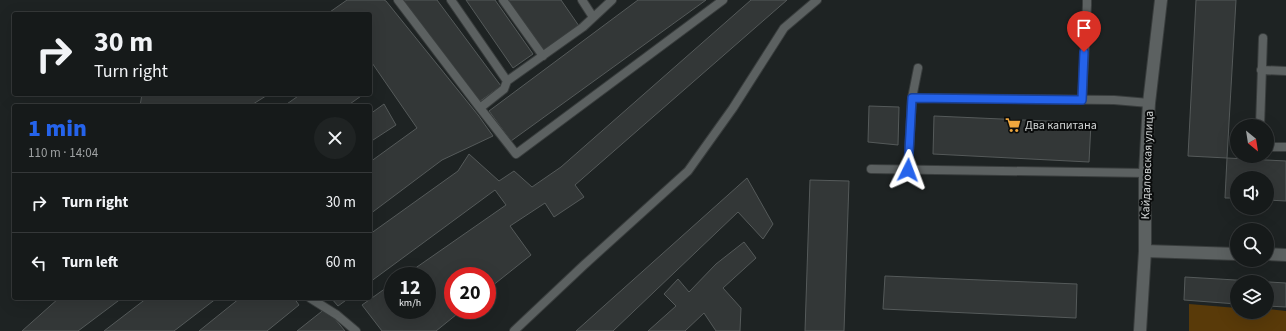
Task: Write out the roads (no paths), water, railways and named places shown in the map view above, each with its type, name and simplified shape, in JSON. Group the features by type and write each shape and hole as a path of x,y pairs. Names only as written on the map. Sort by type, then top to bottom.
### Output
{"street":[{"name":"Кайдаловская улица","path":"1140,331 1145,251 1145,173 1149,103 1161,0"},
{"path":"1145,251 1230,254"},
{"path":"1274,254 1286,255"}],"lane":[{"path":"398,0 516,154 723,0"},
{"path":"451,0 507,81"},
{"path":"503,0 543,56"},
{"path":"582,0 593,16"},
{"path":"480,108 504,90 507,81 583,27 593,16 612,0"},
{"path":"514,331 584,265 688,171 733,108 784,28 817,0"},
{"path":"1082,100 1088,5 1087,0"},
{"path":"1260,119 1263,38"},
{"path":"908,170 912,98 918,68"},
{"path":"1262,70 1286,71"},
{"path":"912,98 1114,100 1149,103"},
{"path":"1274,147 1286,147"},
{"path":"871,169 1145,173"},
{"path":"313,300 337,315 356,331"}],"place":[{"name":"Два капитана","path":"1013,125"}]}
